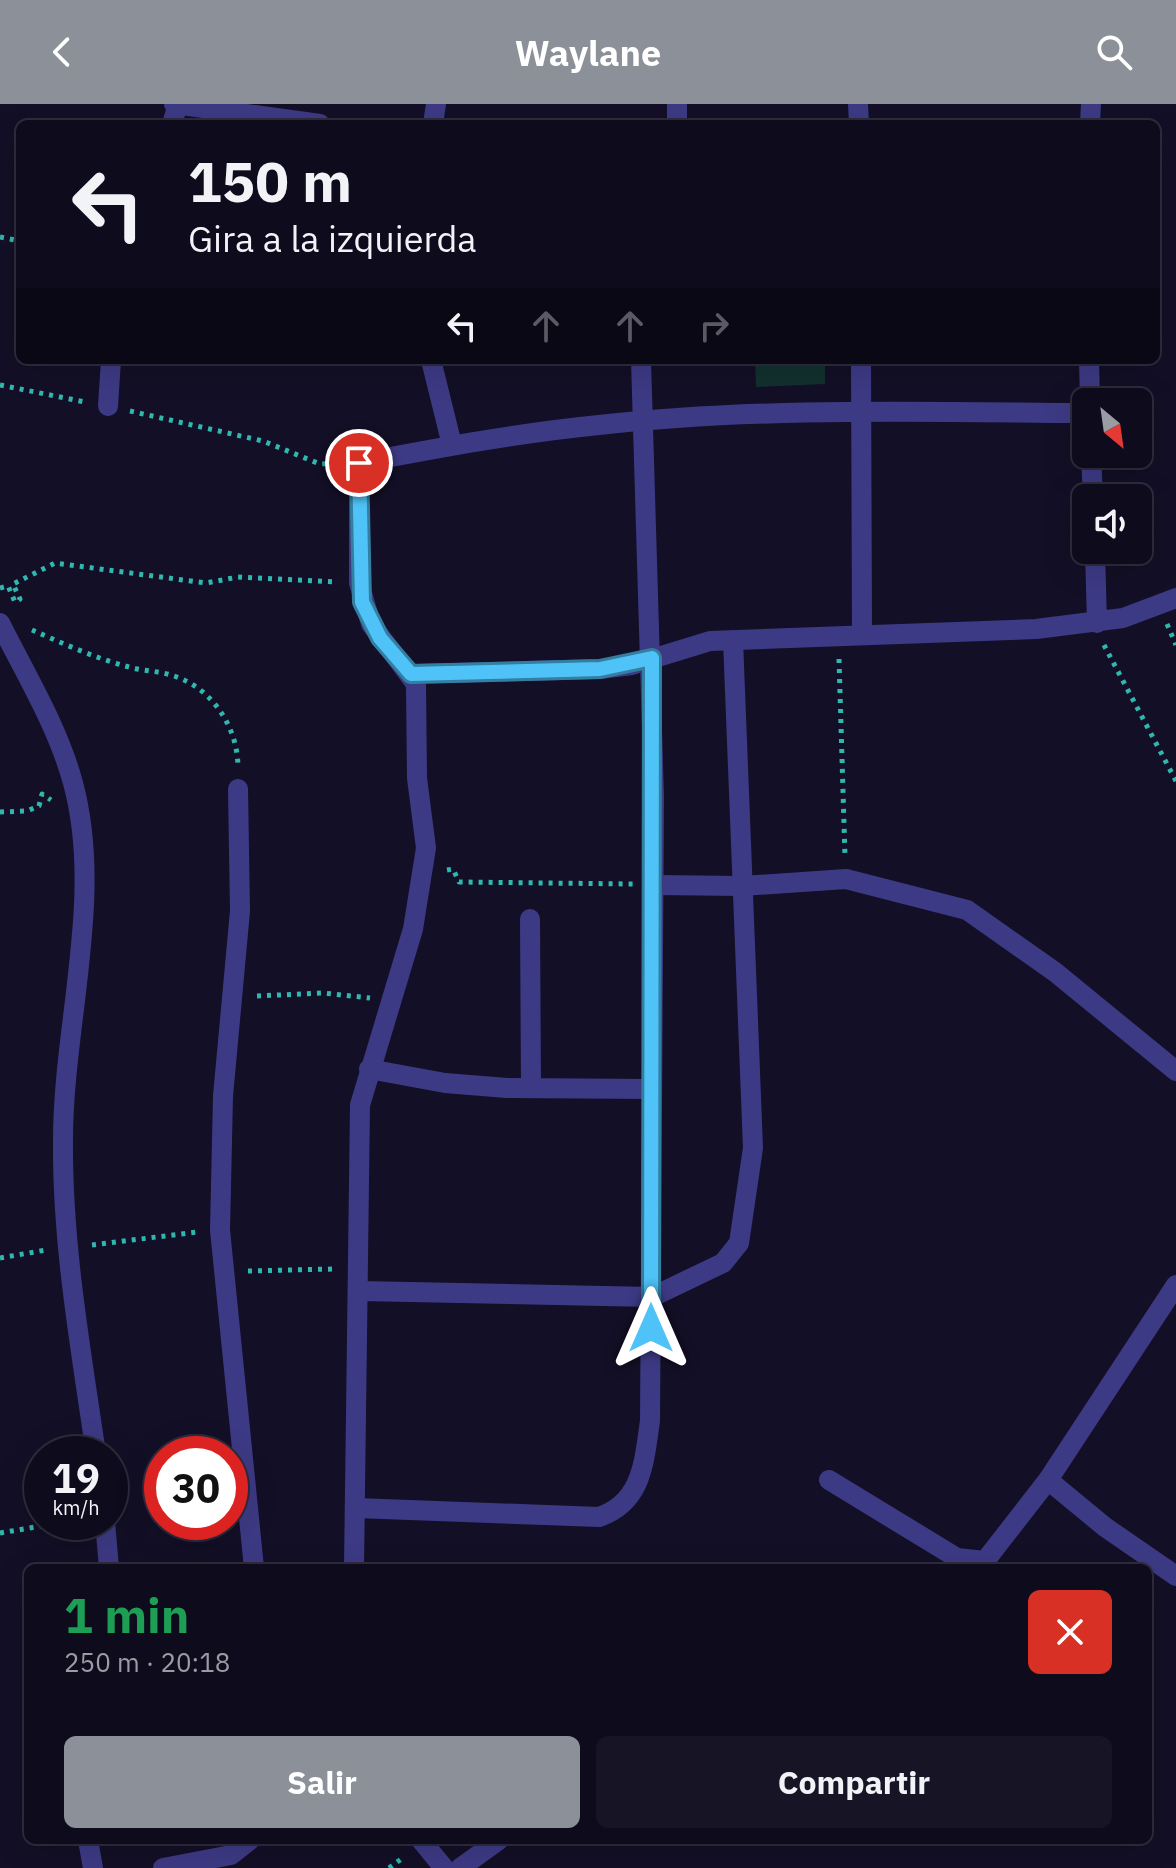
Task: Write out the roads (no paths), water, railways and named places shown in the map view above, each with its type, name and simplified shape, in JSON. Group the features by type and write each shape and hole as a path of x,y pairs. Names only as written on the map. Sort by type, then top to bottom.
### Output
{"street":[{"path":"176,104 291,120"},
{"path":"108,406 111,364"},
{"path":"432,364 452,445"},
{"path":"356,1508 580,1519 599,1517 620,1507 638,1485 650,1421 650,1089 654,885 652,658 641,364"},
{"path":"861,364 862,634"},
{"path":"1089,364 1090,388"},
{"path":"354,1564 359,1291 358,1136 369,1069 413,929 426,848 415,747 418,703 411,674 380,638 362,602 359,463 452,445 644,421 861,412 1072,413"},
{"path":"1095,564 1097,623"},
{"path":"411,674 600,669 652,658 694,643 733,640 1036,629 1097,623 1123,618 1176,598"},
{"path":"0,623 58,739 80,811 85,885 63,1100 63,1174 71,1281 93,1436"},
{"path":"359,1291 652,1297 723,1263 739,1243 753,1148 733,640"},
{"path":"238,789 240,911 223,1096 220,1230 254,1564"},
{"path":"654,885 742,886 846,879 967,910 1055,972 1176,1071"},
{"path":"530,919 531,1088"},
{"path":"369,1069 445,1083 531,1088 650,1089"},
{"path":"829,1480 957,1558 985,1561 1048,1480 1176,1285"},
{"path":"1048,1480 1105,1527 1176,1576"},
{"path":"107,1540 109,1564"},
{"path":"89,1844 93,1868"},
{"path":"163,1868 231,1855 245,1844"},
{"path":"424,1844 444,1868"},
{"path":"460,1868 493,1844"}]}
